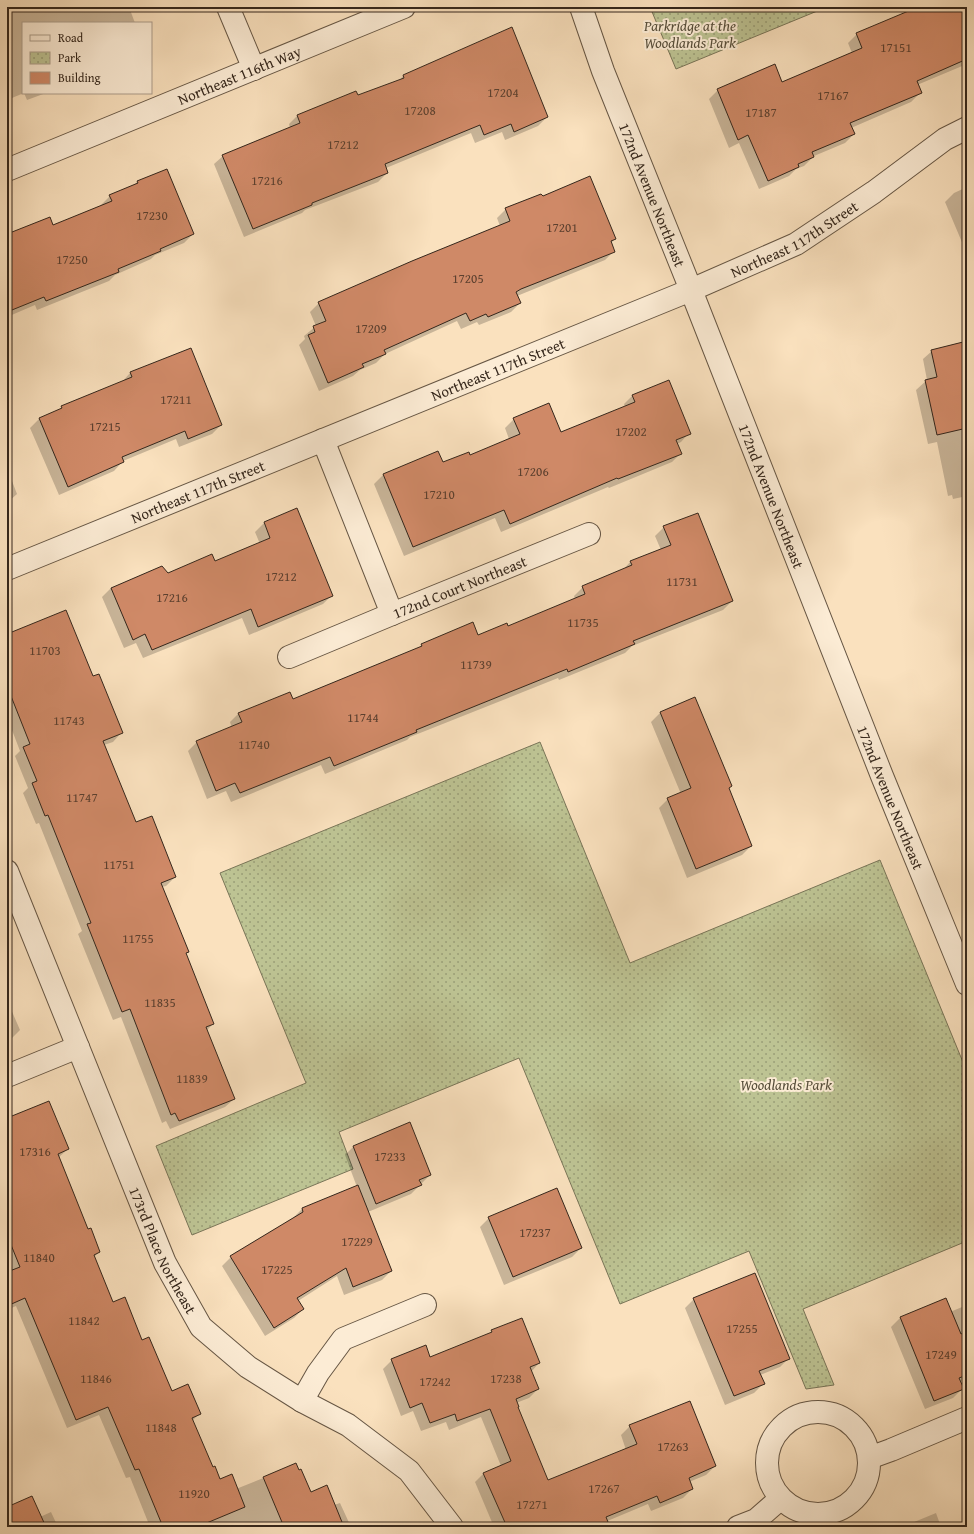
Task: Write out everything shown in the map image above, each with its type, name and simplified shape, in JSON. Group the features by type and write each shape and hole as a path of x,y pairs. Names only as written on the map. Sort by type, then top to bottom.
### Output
{"street":[{"path":"228,7 254,69"},
{"name":"Northeast 116th Way","path":"7,170 404,7"},
{"name":"172nd Avenue Northeast","path":"581,7 603,71 871,747 961,953 967,984"},
{"name":"Northeast 117th Street","path":"7,569 691,290 796,244 874,192 945,139 967,128"},
{"name":"172nd Court Northeast","path":"323,440 392,614 589,534"},
{"path":"289,657 392,614"},
{"name":"173rd Place Northeast","path":"7,871 165,1263 201,1326 248,1367 302,1401 348,1425 408,1471 452,1527"},
{"path":"7,1076 78,1047"},
{"path":"302,1401 318,1373 343,1338 425,1305"},
{"path":"823,1412 840,1417 855,1427 865,1442 869,1458 868,1474 863,1489 853,1502 839,1510 824,1515 808,1514 793,1509 780,1499 770,1484 766,1467 768,1449 776,1433 788,1420 805,1413 823,1412"},
{"path":"869,1458 967,1418"},
{"path":"738,1527 756,1520 780,1499"}],"green space":[{"name":"Parkridge at the Woodlands Park","path":"650,7 827,7 676,69"},
{"name":"Woodlands Park","path":"540,742 630,963 880,860 967,1072 967,1241 803,1309 834,1385 806,1389 749,1251 620,1304 519,1058 339,1132 353,1169 192,1235 156,1146 306,1083 220,873"}],"building":[{"path":"918,7 967,7 967,59 917,81 922,93 850,123 855,134 812,152 814,157 798,164 799,167 768,181 748,135 738,140 717,89 775,64 782,82 862,48 856,33"},
{"path":"512,27 548,117 514,132 511,124 484,135 480,125 385,164 388,173 312,203 312,205 253,229 222,155 300,123 297,115 356,91 358,95 404,78 403,75"},
{"path":"167,169 194,234 160,249 161,251 118,269 119,272 46,301 44,297 7,312 7,234 50,217 53,225 112,201 109,195 138,183 137,181"},
{"path":"590,176 616,239 611,241 615,252 521,289 516,292 521,303 488,317 486,314 470,321 466,313 384,350 386,354 362,364 364,367 328,383 308,335 315,332 313,326 326,321 318,302 412,261 510,221 505,208 541,194 543,196"},
{"path":"967,341 967,428 937,435 925,380 937,377 931,350"},
{"path":"191,348 222,425 188,439 185,431 122,457 124,462 68,487 39,418 62,408 61,406 132,377 130,372"},
{"path":"669,380 691,434 676,440 682,454 618,479 617,478 510,524 504,510 413,547 383,474 438,451 443,462 469,452 470,455 520,434 513,418 549,403 561,432 635,402 632,395"},
{"path":"297,508 333,596 258,627 251,609 152,650 145,634 133,640 111,588 162,566 168,573 212,554 215,561 270,538 264,522"},
{"path":"698,513 733,601 633,641 635,644 568,672 567,669 416,730 417,732 334,766 330,757 240,793 235,783 216,791 196,741 242,722 238,713 290,692 293,699 422,646 421,644 473,622 478,635 507,623 508,626 585,594 582,586 632,565 630,561 671,545 663,526"},
{"path":"66,610 93,676 99,674 123,733 103,741 136,822 152,816 176,877 161,883 189,952 186,953 214,1024 206,1027 235,1099 179,1121 175,1113 171,1115 130,1009 122,1012 87,924 91,923 48,815 45,816 32,783 37,781 23,747 30,744 7,686 7,634"},
{"path":"695,697 732,786 729,788 752,846 696,869 667,798 691,788 660,712"},
{"path":"49,1101 69,1149 58,1154 88,1229 91,1228 100,1252 94,1255 113,1302 125,1297 142,1340 149,1337 172,1391 188,1384 201,1414 192,1418 213,1467 215,1466 220,1479 232,1474 245,1507 197,1527 163,1527 139,1469 135,1470 108,1407 76,1420 25,1298 7,1306 7,1272 20,1267 7,1235 7,1118"},
{"path":"410,1122 431,1175 419,1180 422,1185 376,1204 353,1146"},
{"path":"358,1185 392,1271 353,1287 346,1268 297,1298 304,1309 274,1328 230,1256 303,1212 302,1208"},
{"path":"557,1188 582,1248 513,1277 488,1217"},
{"path":"755,1273 790,1359 759,1371 765,1384 734,1396 693,1298"},
{"path":"946,1298 961,1334 967,1331 967,1375 959,1378 964,1389 934,1401 900,1317"},
{"path":"522,1318 540,1363 530,1367 539,1389 516,1399 548,1480 637,1444 629,1425 690,1401 716,1466 689,1478 693,1489 660,1503 657,1496 606,1517 610,1527 507,1527 483,1473 511,1461 490,1409 457,1421 455,1414 430,1423 422,1403 410,1408 391,1359 426,1345 430,1357"},
{"path":"296,1463 299,1470 301,1469 311,1492 327,1485 344,1527 284,1527 263,1477"},
{"path":"32,1496 46,1527 7,1527 7,1507"}]}
